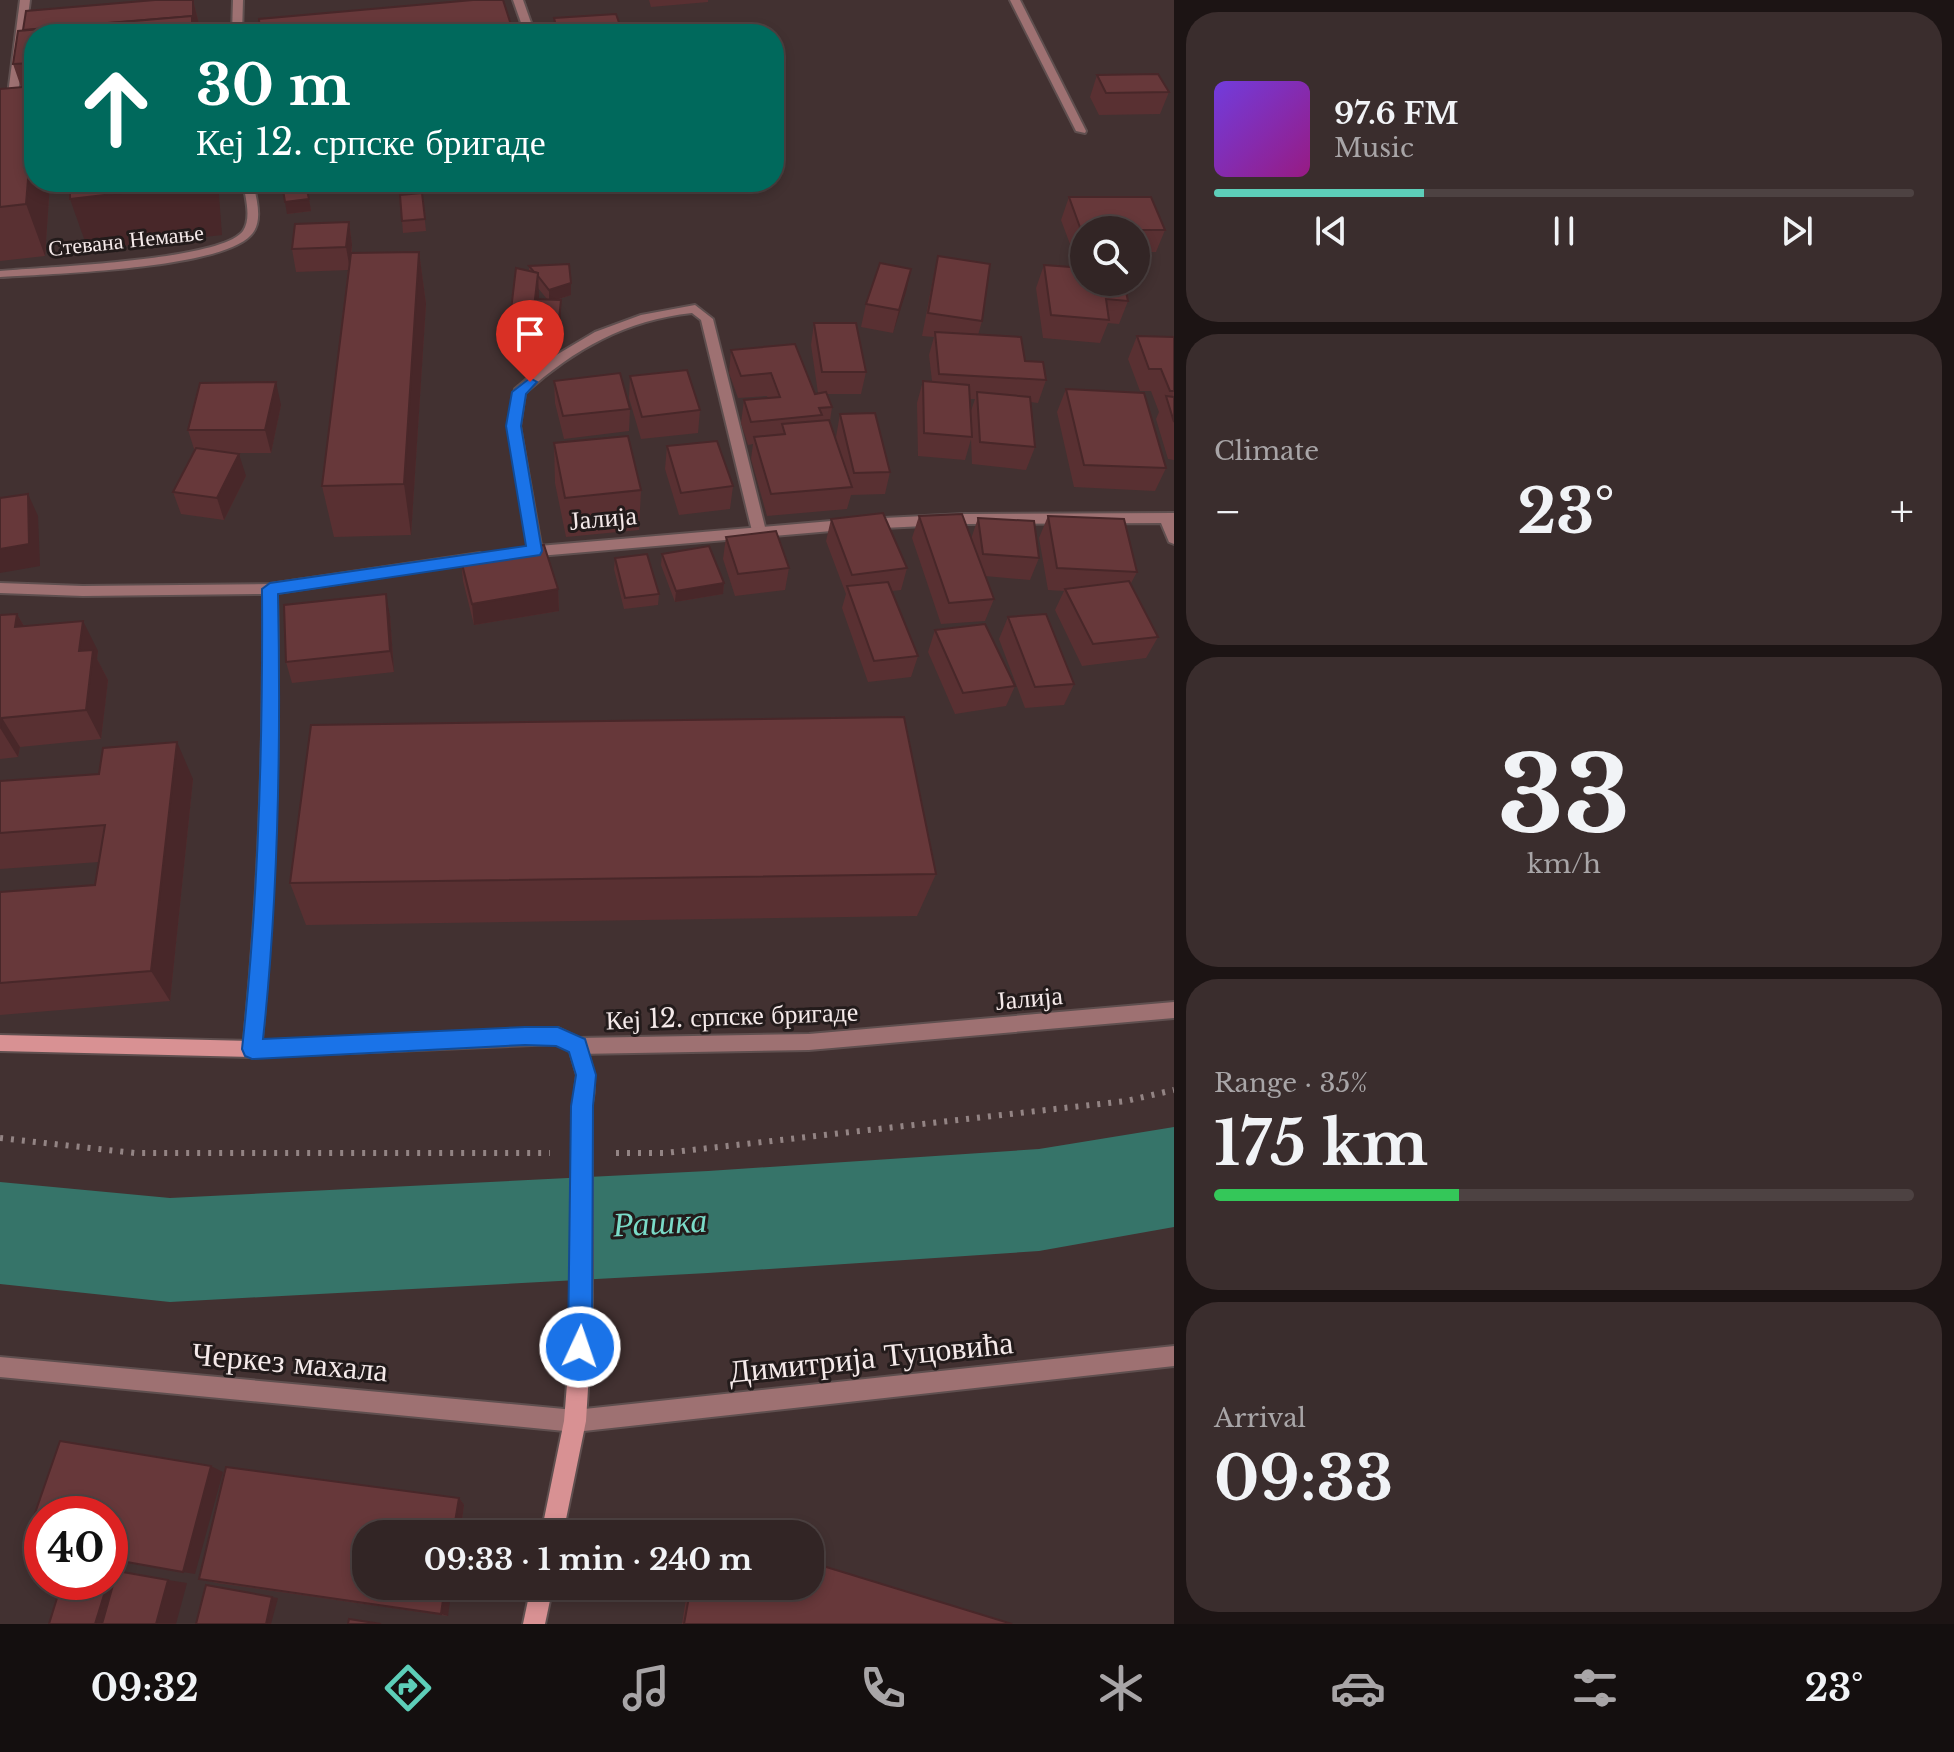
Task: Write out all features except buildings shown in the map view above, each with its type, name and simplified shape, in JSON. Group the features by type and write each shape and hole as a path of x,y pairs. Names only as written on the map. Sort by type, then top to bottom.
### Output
{"street":[{"path":"10,117 25,0"},
{"path":"237,24 238,0"},
{"path":"518,0 526,24"},
{"path":"1015,0 1081,131"},
{"path":"23,16 38,14"},
{"name":"Стевана Немање","path":"0,274 198,255 231,246 246,235 253,222 249,192"},
{"path":"535,551 514,426 519,392 570,350 594,335 640,317 678,310 695,309 707,319 759,531"},
{"name":"Јалија","path":"512,554 759,531 965,519 1170,518 1174,539"},
{"path":"0,588 83,591 270,589 490,557"},
{"path":"252,1049 261,969 267,825 272,688 270,589"},
{"name":"Јалија","path":"888,1036 1174,1010"},
{"name":"Кеј 12. српске бригаде","path":"0,1043 252,1049 525,1036 558,1036 577,1046 809,1042 888,1036"},
{"name":"Кеј 12. српске бригаде","path":"555,1520 575,1421 582,1323 582,1106 586,1075 577,1046"},
{"name":"Димитрија Туцовића","path":"575,1421 1174,1356"},
{"name":"Черкез махала","path":"0,1367 575,1421"},
{"path":"534,1624 539,1600"}],"waterway":[{"name":"Рашка","path":"0,1233 170,1250 708,1222 1039,1200 1174,1177"}],"route":[{"path":"530,382 519,392 514,409 514,426 518,465 535,551 270,589 272,688 267,825 261,969 252,1049 525,1036 558,1036 577,1046 586,1075 582,1106 580,1347"}]}
